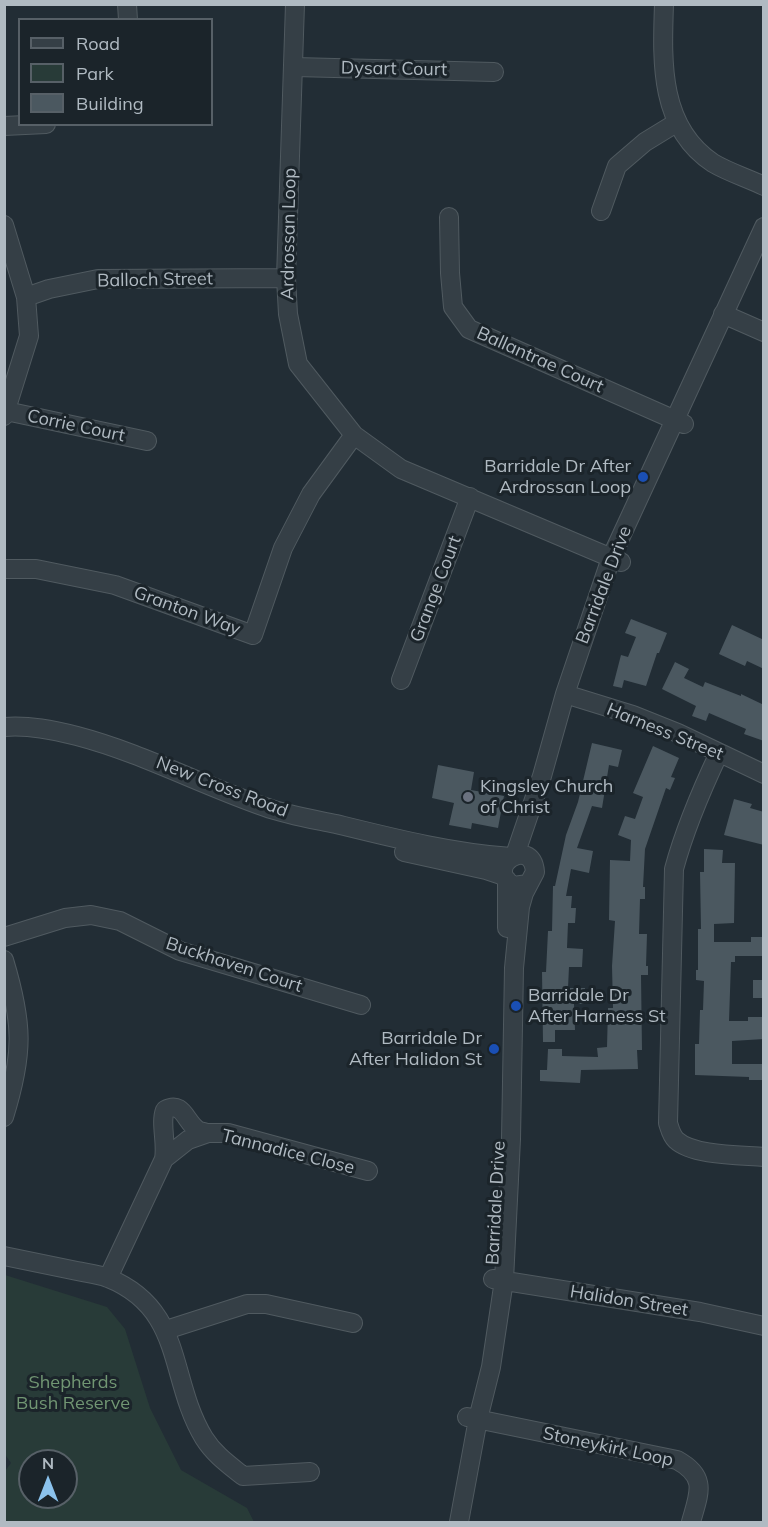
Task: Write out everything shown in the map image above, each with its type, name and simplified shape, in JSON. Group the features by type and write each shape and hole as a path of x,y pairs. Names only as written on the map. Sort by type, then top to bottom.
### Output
{"street":[{"name":"Ardrossan Loop","path":"295,4 295,67 286,278 288,314 298,364 354,435 401,469 616,560"},
{"path":"664,4 665,89 676,123 692,143 713,163 764,186"},
{"name":"Dysart Court","path":"295,67 494,72"},
{"path":"601,211 617,166 645,142 676,123"},
{"name":"Ballantrae Court","path":"449,217 453,307 469,329 679,422"},
{"path":"4,225 26,297 29,336 5,414"},
{"name":"Barridale Drive","path":"519,857 534,830 570,696 616,560 728,316 764,227"},
{"name":"Barridale Drive","path":"728,316 764,254"},
{"name":"Balloch Street","path":"26,297 49,289 98,279 286,278"},
{"path":"728,316 764,332"},
{"name":"Corrie Court","path":"5,414 147,441"},
{"name":"Granton Way","path":"4,568 36,569 115,585 253,635 283,548 311,494 354,435"},
{"name":"Grange Court","path":"401,680 470,497"},
{"name":"Harness Street","path":"570,696 633,715 764,774"},
{"name":"New Cross Road","path":"4,727 55,730 104,743 148,758 266,808 380,835 488,856 519,857"},
{"name":"New Cross Road","path":"4,738 54,741 100,753 262,818 486,870 506,878"},
{"path":"719,753 681,843 674,869 668,1123 676,1140 696,1150 764,1157"},
{"path":"519,857 533,863 536,872 528,884 519,887 506,878 504,866 519,857"},
{"name":"Barridale Drive","path":"498,1280 504,966 508,918 506,878"},
{"name":"Barridale Drive","path":"448,1522 472,1418 491,1367 511,1139 514,968 520,907 528,884"},
{"name":"Buckhaven Court","path":"4,937 65,918 91,915 120,921 180,951 361,1005"},
{"path":"4,960 15,996 20,1032 18,1068 4,1117"},
{"name":"Tannadice Close","path":"108,1278 164,1159 166,1147 162,1116 170,1107 177,1107 183,1111 199,1131 228,1133 368,1171"},
{"name":"Tannadice Close","path":"164,1159 189,1140 208,1133"},
{"path":"4,1256 108,1278 138,1296 154,1312 166,1330 186,1398 203,1436 218,1457 243,1476 310,1472"},
{"name":"Halidon Street","path":"498,1280 700,1312 764,1326"},
{"path":"166,1330 247,1304 266,1304 353,1323"},
{"name":"Barridale Drive","path":"459,1522 472,1418"},
{"name":"Stoneykirk Loop","path":"472,1418 677,1460 687,1465 699,1480 700,1491 691,1522"}],"green space":[{"name":"Shepherds Bush Reserve","path":"5,1275 107,1307 125,1329 150,1408 181,1470 247,1508 254,1522 5,1522 5,1471 11,1463 4,1453"}],"building":[{"path":"631,619 667,633 657,653 646,686 624,680 622,688 613,686 621,655 628,657 636,637 625,633"},
{"path":"732,625 764,640 764,669 747,661 745,666 719,654"},
{"path":"675,662 689,669 684,678 703,687 705,682 741,696 741,694 764,705 764,741 744,734 746,729 709,713 706,721 692,716 696,706 662,689"},
{"path":"592,743 622,750 618,767 609,765 602,808 592,806 577,848 593,851 589,873 571,869 566,896 572,896 571,908 576,908 575,923 568,923 567,948 583,949 582,967 569,967 568,988 585,988 584,1004 574,1004 575,1030 555,1030 555,1042 543,1042 542,972 546,972 548,931 552,931 553,886 555,886 566,835 578,802"},
{"path":"653,746 679,758 671,777 675,778 670,790 666,788 645,849 643,887 645,887 645,899 640,899 639,934 647,934 648,975 641,975 642,1050 637,1050 638,1069 581,1070 580,1083 540,1081 540,1070 547,1070 548,1049 562,1049 562,1056 598,1057 597,1048 607,1047 608,1008 613,1008 612,966 615,921 609,920 610,860 630,861 631,840 618,835 625,816 635,819 643,797 633,793"},
{"name":"Kingsley Church of Christ","path":"438,765 474,772 471,790 504,796 498,828 472,823 471,829 449,825 454,803 432,798"},
{"path":"734,799 752,804 750,808 764,812 764,845 724,835"},
{"path":"704,849 723,850 722,863 735,863 734,923 714,924 714,942 751,942 751,937 764,937 764,956 735,956 735,962 731,962 729,1021 748,1021 748,1017 764,1017 764,1039 732,1041 732,1064 764,1064 764,1080 749,1080 749,1077 695,1075 695,1044 699,1044 700,1010 703,1010 704,981 696,980 696,970 698,970 698,929 701,929 700,872 704,872"},
{"path":"753,980 764,980 764,998 753,998"}],"place":[{"name":"Barridale Dr After Ardrossan Loop","path":"643,477"},
{"name":"Kingsley Church of Christ","path":"468,797"},
{"name":"Barridale Dr After Harness St","path":"516,1006"},
{"name":"Barridale Dr After Halidon St","path":"494,1049"}]}
